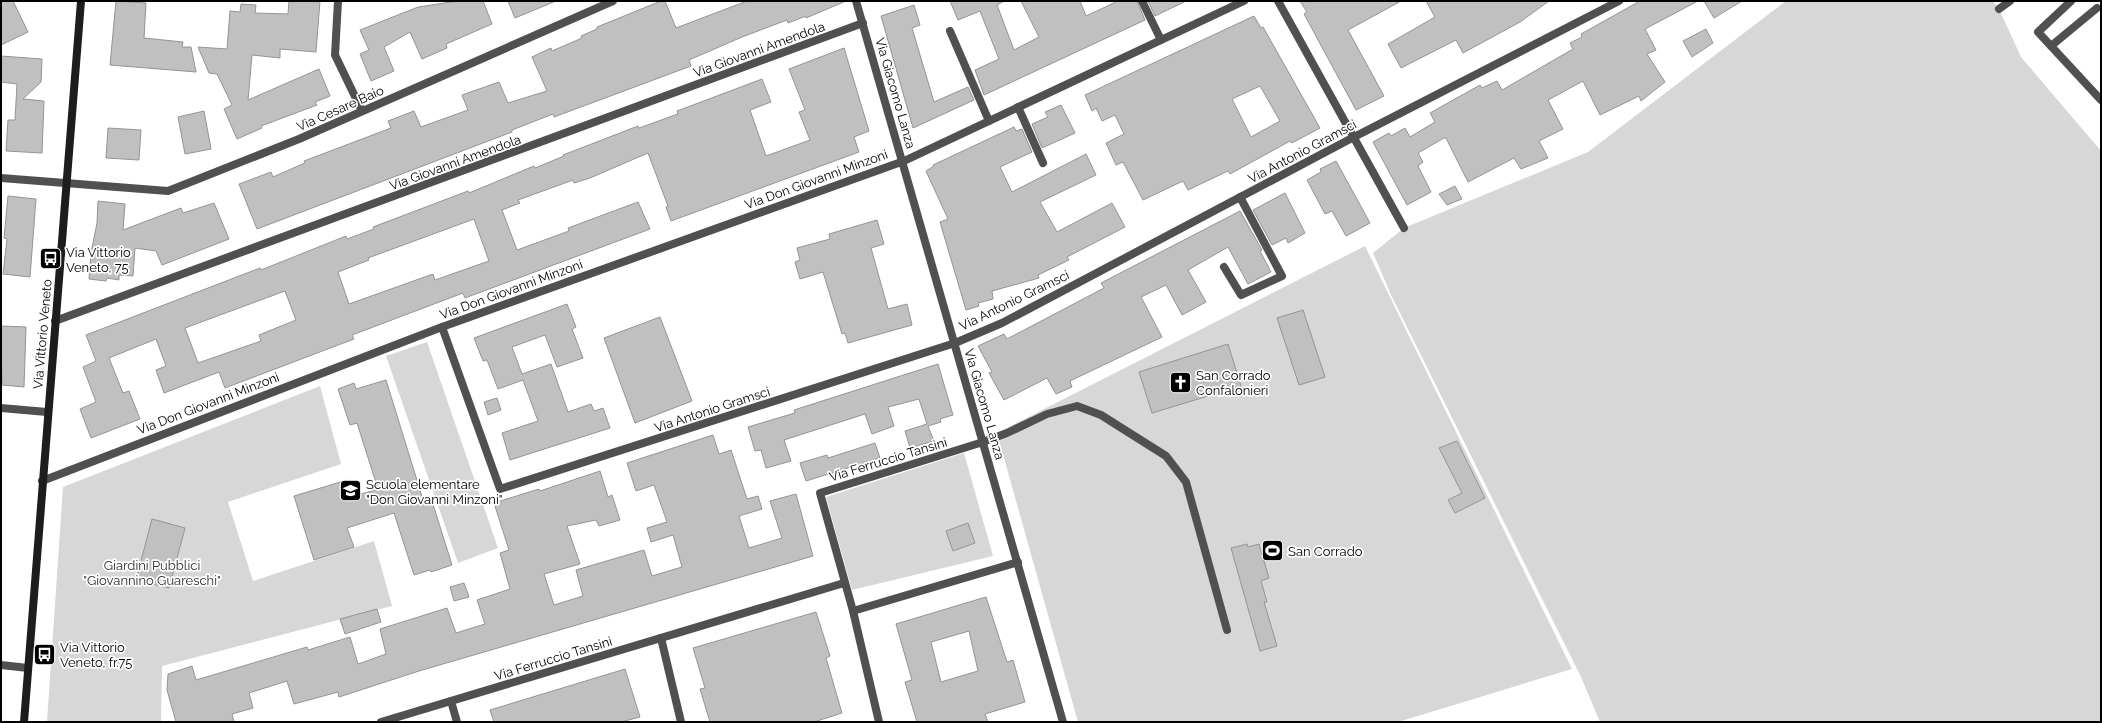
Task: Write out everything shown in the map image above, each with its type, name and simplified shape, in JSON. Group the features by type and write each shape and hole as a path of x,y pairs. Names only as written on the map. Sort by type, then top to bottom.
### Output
{"main road":[{"name":"Via Vittorio Veneto","path":"24,722 81,1"}],"street":[{"path":"338,1 335,55 362,112"},
{"name":"Via Cesare Baio","path":"1,178 168,191 362,112 613,1"},
{"name":"Via Giacomo Lanza","path":"856,1 904,161 1063,722"},
{"path":"1142,1 1161,40"},
{"name":"Via Don Giovanni Minzoni","path":"42,481 442,327 904,161 1244,1"},
{"path":"1278,1 1404,228"},
{"name":"Via Antonio Gramsci","path":"442,327 500,490 955,343 1002,323 1354,137 1619,1"},
{"path":"1999,9 2010,1"},
{"path":"2071,1 2038,32 2101,100"},
{"path":"2051,46 2097,8"},
{"name":"Via Giovanni Amendola","path":"55,321 863,23"},
{"path":"950,31 989,121"},
{"path":"1018,107 1043,163"},
{"path":"1224,267 1242,295 1282,276 1240,197"},
{"path":"984,442 1047,414 1077,406 1102,415 1166,456 1186,482 1227,630"},
{"path":"1,408 48,412"},
{"name":"Via Ferruccio Tansini","path":"879,722 853,610 844,583 820,493 984,442"},
{"path":"853,610 1018,562"},
{"name":"Via Ferruccio Tansini","path":"382,722 844,583"},
{"path":"661,638 681,722"},
{"path":"1,665 28,668"},
{"path":"451,701 457,722"}],"green space":[{"path":"1786,1 1993,1 1999,9 2021,57 2101,151 2101,722 1600,722 1581,677 1392,297 1373,253 1404,228 1588,152"},
{"name":"San Corrado","path":"1365,246 1572,669 1398,722 1078,722 997,433"},
{"path":"427,342 498,548 458,563 386,356"},
{"name":"Giardini Pubblici \"Giovannino Guareschi\"","path":"320,386 341,464 228,502 253,581 374,541 392,606 162,666 161,722 47,722 63,487"},
{"path":"964,453 993,556 852,590 826,497"}],"building":[{"path":"1,1 13,1 28,32 1,45"},
{"path":"116,1 146,3 144,38 183,42 182,47 191,47 196,72 110,65"},
{"path":"289,1 320,1 316,52 280,49 280,58 252,55 248,100 319,69 330,96 315,102 317,105 261,126 262,128 237,139 224,109 232,105 217,74 209,73 198,47 227,49 230,11 240,12 241,4 256,5 255,13 288,14"},
{"path":"458,1 483,1 492,24 446,44 447,48 422,59 410,32 384,47 394,71 371,81 360,54 369,50 360,30 418,7"},
{"path":"508,1 556,1 515,18"},
{"path":"661,1 665,1 676,28 747,1 846,1 806,18 806,16 788,23 787,20 742,37 689,60 691,66 554,117 553,114 512,130 512,132 257,229 239,184 271,172 273,177 305,163 304,161 391,128 388,121 414,111 421,127 468,110 462,95 499,82 508,103 547,91 532,57 551,48 552,51 582,38 581,36 597,29 597,27"},
{"path":"950,1 1004,1 997,5 1014,50 1039,37 1021,1 1080,1 1086,16 1118,1 1137,1 1145,20 984,95 975,70 999,59 980,11 958,20"},
{"path":"1148,1 1186,1 1155,16"},
{"path":"1300,1 1401,1 1348,30 1384,96 1356,110 1304,14 1307,12"},
{"path":"1426,1 1549,1 1520,22 1463,53 1456,40 1401,68 1388,44 1435,17"},
{"path":"1640,1 1698,1 1645,29 1656,50 1647,54 1665,82 1641,101 1639,96 1600,115 1583,81 1548,100 1563,129 1539,141 1548,158 1521,169 1514,158 1468,182 1446,138 1444,138 1418,153 1423,162 1418,166 1431,192 1407,205 1373,142 1389,133 1391,136 1405,128 1410,137 1435,122 1430,113 1480,85 1482,88 1497,81 1502,90 1573,49 1570,43 1582,37 1581,34"},
{"path":"1704,1 1742,1 1714,18"},
{"path":"914,5 920,25 912,28 934,102 968,87 974,100 913,128 881,16"},
{"path":"1254,16 1261,28 1263,27 1320,128 1292,143 1290,141 1230,174 1228,171 1188,190 1183,181 1143,200 1123,162 1116,165 1106,143 1124,134 1115,115 1102,121 1096,108 1092,111 1085,95","holes":["1260,86 1280,121 1251,137 1232,99"]},
{"path":"1706,29 1713,43 1692,57 1683,41"},
{"path":"844,48 869,131 854,137 859,152 671,221 666,207 668,206 648,153 590,178 574,183 573,180 518,200 520,203 502,210 517,250 569,231 568,228 638,202 650,229 465,298 463,293 352,335 354,339 225,388 219,372 164,393 156,370 166,366 156,339 109,358 123,393 129,391 140,419 91,438 80,409 96,402 83,367 96,361 86,335 260,268 261,270 346,236 347,239 374,229 373,227 468,191 469,193 534,166 535,168 564,156 563,155 638,126 639,128 678,114 677,111 762,79 771,102 750,110 766,156 810,140 799,112 805,110 789,69","holes":["474,219 489,261 435,280 433,274 349,304 338,272 369,260 368,258","285,291 296,320 259,335 261,341 198,363 185,328"]},
{"path":"1,56 42,59 41,82 23,99 44,101 42,153 6,151 8,120 15,120 17,84 1,82"},
{"path":"1061,105 1075,133 1042,148 1032,124 1048,117 1045,112"},
{"path":"204,111 211,149 185,154 178,117"},
{"path":"1014,127 1016,131 1022,129 1032,152 1000,167 1012,192 1086,154 1096,175 1040,202 1057,232 1112,203 1125,227 1067,257 1069,260 1038,275 1039,278 992,291 993,299 978,303 979,306 966,310 940,222 948,219 926,171 934,166 933,165"},
{"path":"108,128 141,130 139,160 106,158"},
{"path":"1336,161 1370,223 1346,236 1332,211 1325,214 1307,180 1321,172 1320,169"},
{"path":"1455,186 1462,199 1447,205 1439,194"},
{"path":"1285,193 1305,233 1288,243 1286,238 1272,245 1253,210"},
{"path":"8,196 36,199 30,277 3,274 7,239 4,238"},
{"path":"98,201 125,204 123,230 181,208 183,213 214,203 229,239 162,265 156,251 135,248 133,276 119,275 119,280 107,278 106,281 89,279 91,253 97,223"},
{"path":"1240,211 1262,250 1260,251 1271,272 1248,284 1228,247 1188,270 1206,302 1182,315 1166,285 1141,297 1162,337 1070,381 1072,387 1056,394 1047,378 1004,400 989,373 992,372 978,346 1004,334 1007,339 1104,288 1101,283"},
{"path":"877,220 884,244 871,248 888,309 907,304 912,325 848,343 845,333 842,334 823,272 800,279 795,262 800,260 797,248 830,239 829,234"},
{"path":"567,304 576,327 572,329 583,358 557,367 545,335 512,347 522,374 551,364 568,412 591,404 594,411 603,408 610,428 510,460 502,433 538,421 523,380 498,389 487,360 483,361 474,338"},
{"path":"1303,310 1325,377 1299,385 1277,318"},
{"path":"660,317 692,401 635,423 604,338"},
{"path":"1,326 26,327 24,387 2,385"},
{"name":"San Corrado Confalonieri","path":"1228,344 1241,386 1152,413 1139,372"},
{"path":"938,364 953,415 940,419 941,422 928,426 934,441 910,448 905,431 927,424 919,399 888,407 894,426 872,434 865,414 784,440 791,461 766,468 761,450 755,451 748,427 795,413 794,410"},
{"path":"386,380 424,503 432,501 452,565 431,572 430,570 414,575 394,513 347,528 354,547 314,560 294,496 347,480 352,497 378,489 357,423 350,425 338,389 354,383 356,389"},
{"path":"497,398 501,410 488,415 484,402"},
{"path":"713,435 719,454 731,450 747,499 758,496 762,509 739,516 749,548 782,538 770,501 796,494 813,556 419,671 339,697 338,692 294,704 287,681 249,693 253,708 232,714 234,722 176,722 167,690 168,674 192,666 196,680 307,647 308,650 350,637 358,664 386,654 380,629 447,608 456,633 485,624 477,600 510,589 500,553 509,550 494,503 539,489 540,491 600,471 608,497 612,495 620,520 599,526 596,520 567,526 580,564 544,574 554,605 583,596 576,570 644,550 652,576 682,567 673,535 651,542 647,528 667,522 654,485 636,491 627,463"},
{"path":"1457,441 1485,498 1455,513 1448,500 1462,493 1439,448"},
{"path":"875,443 880,458 806,481 800,463 827,455 828,458"},
{"path":"152,519 185,528 169,588 136,580"},
{"path":"968,523 975,543 953,551 946,531"},
{"path":"1247,544 1248,547 1259,544 1269,578 1261,581 1267,602 1264,602 1277,646 1260,651 1231,548"},
{"path":"464,583 469,597 454,601 450,587"},
{"path":"986,597 1007,662 1013,660 1025,702 985,714 988,722 917,722 905,682 912,680 896,624","holes":["969,631 978,671 941,682 931,642"]},
{"path":"377,609 381,622 345,634 340,619"},
{"path":"816,612 830,656 826,658 842,713 814,722 710,722 700,689 705,688 693,648"},
{"path":"625,669 640,717 621,722 494,722 490,710"}],"place":[{"name":"Via Vittorio Veneto, 75","path":"50,259"},
{"name":"San Corrado Confalonieri","path":"1180,382"},
{"name":"Scuola elementare \"Don Giovanni Minzoni\"","path":"350,491"},
{"name":"San Corrado","path":"1272,551"},
{"name":"Via Vittorio Veneto, fr.75","path":"44,654"}]}
